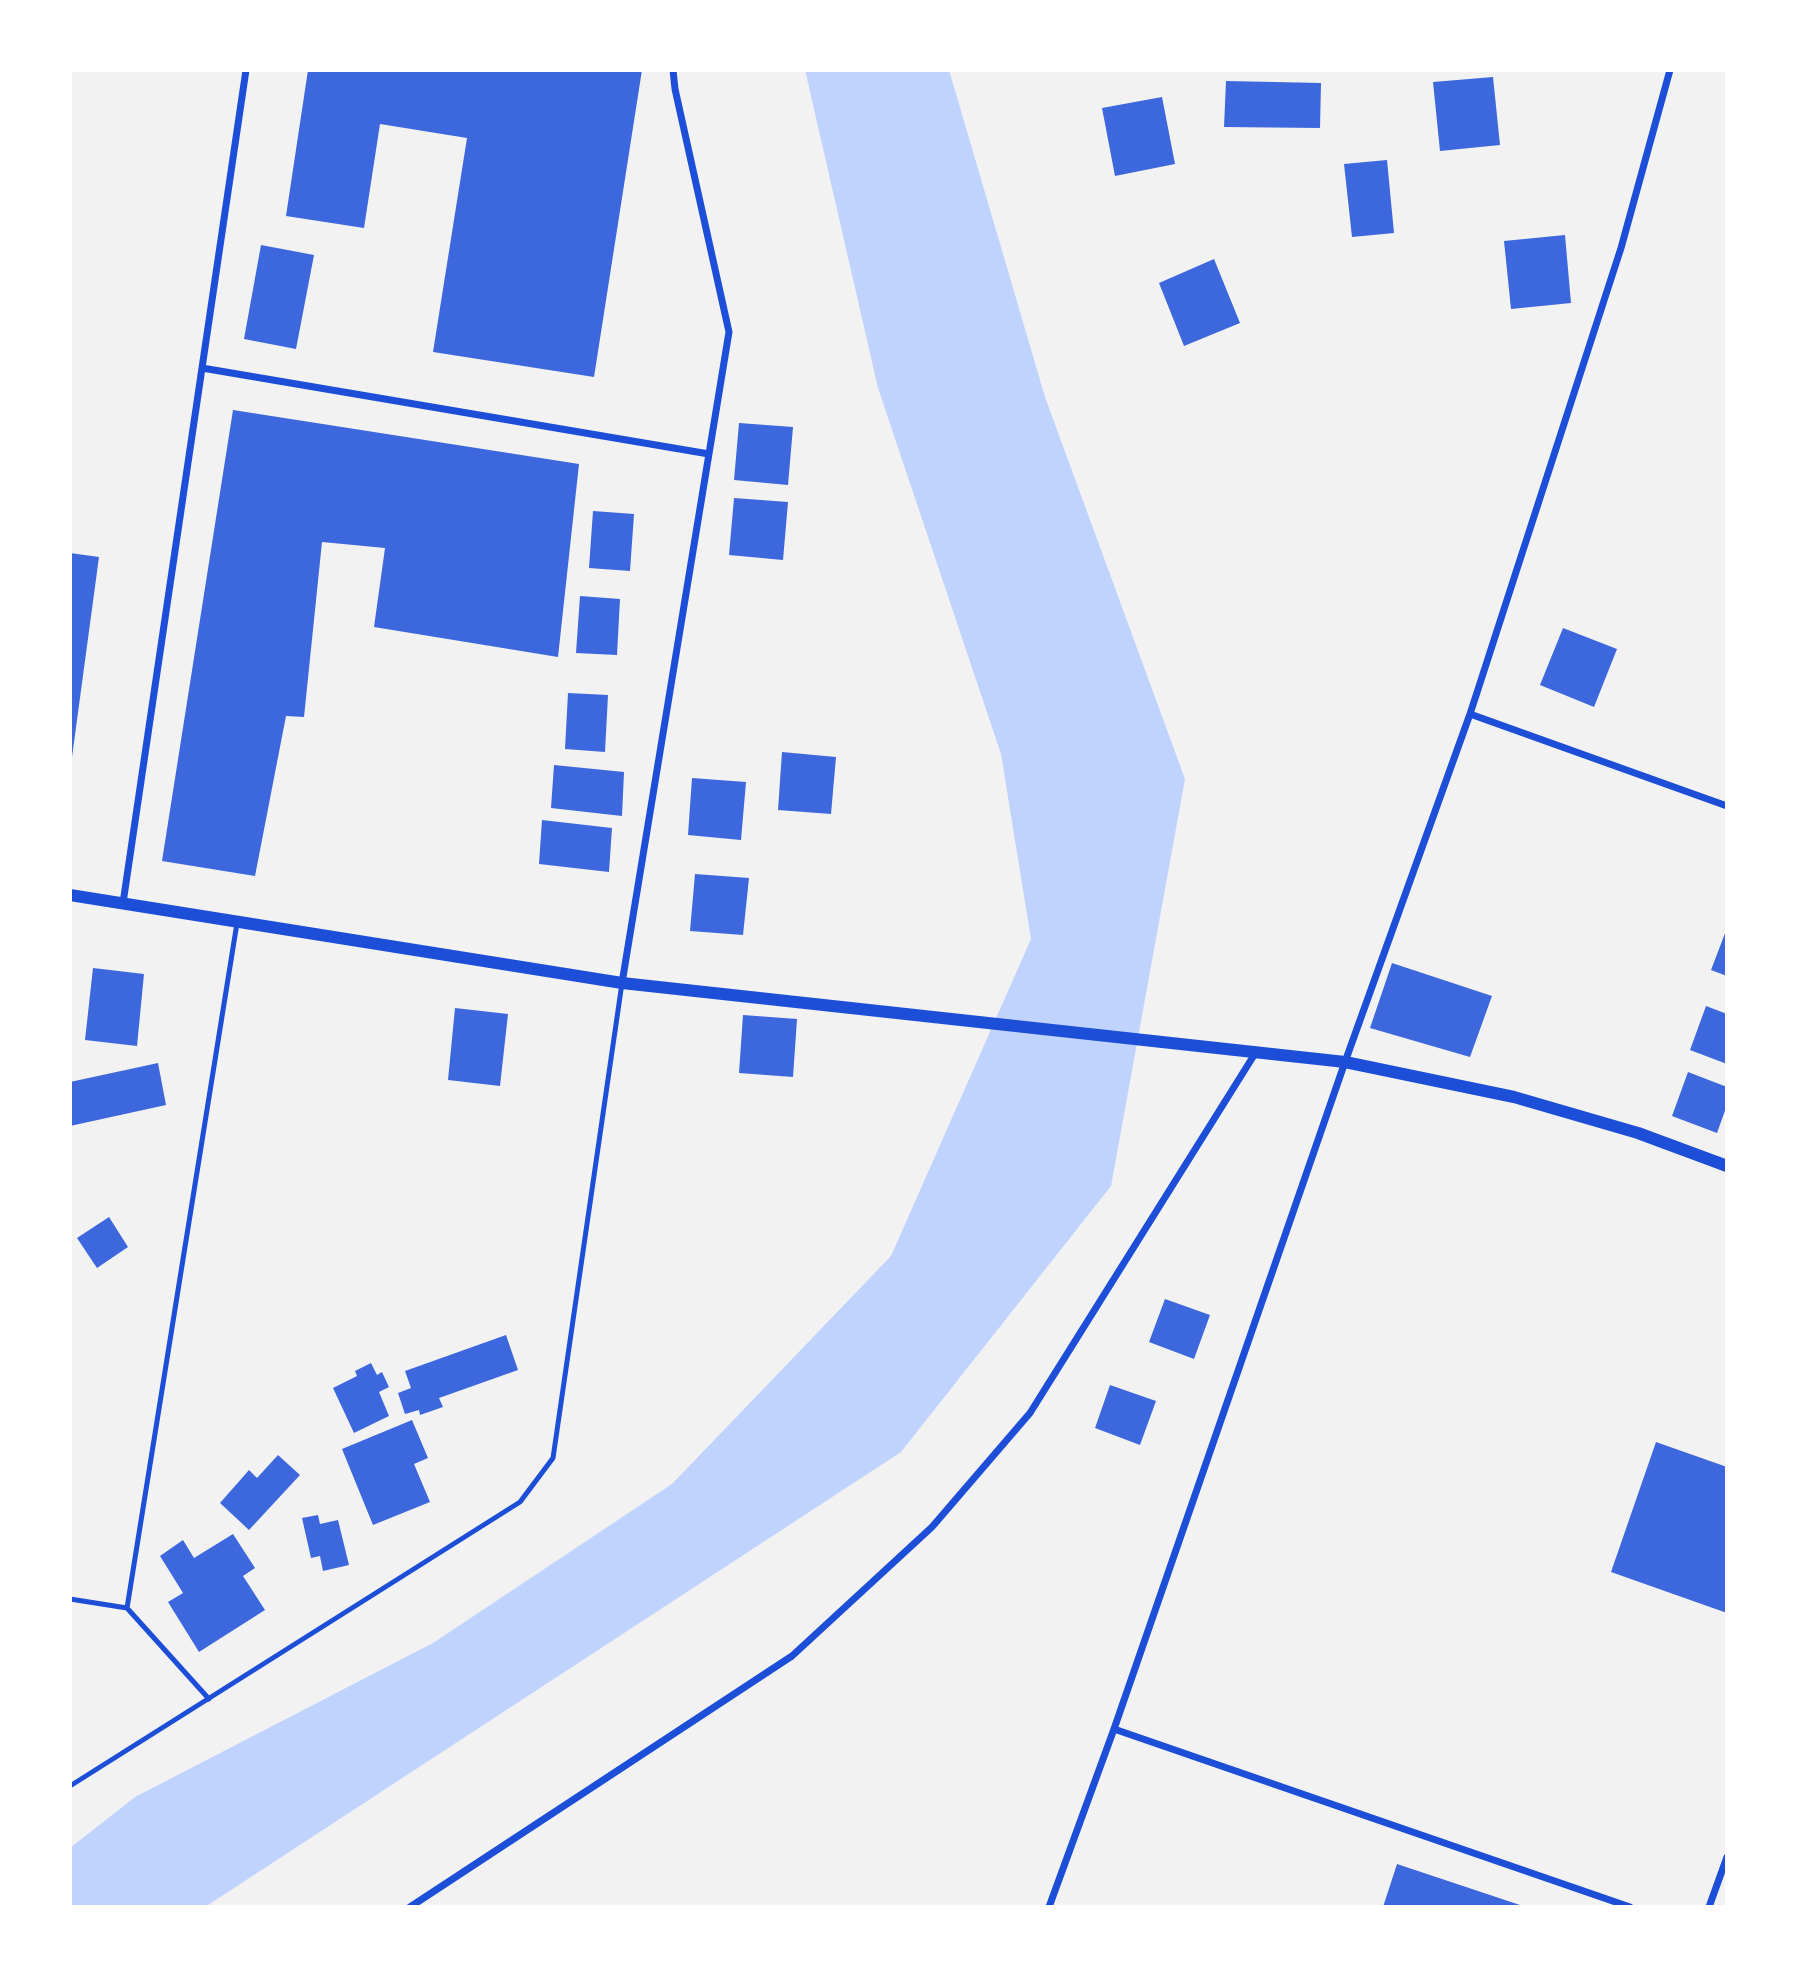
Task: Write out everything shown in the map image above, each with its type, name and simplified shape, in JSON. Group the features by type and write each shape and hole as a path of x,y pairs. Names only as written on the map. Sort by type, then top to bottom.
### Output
{"street":[{"path":"123,903 246,70"},
{"path":"622,983 729,332 673,70"},
{"path":"1049,1907 1470,714 1621,248 1670,70"},
{"path":"202,368 709,454"},
{"path":"1470,714 1727,806"},
{"path":"70,895 622,983 1345,1062 1514,1097 1638,1133 1727,1166"},
{"path":"410,1907 792,1656 932,1527 1030,1413 1257,1051"},
{"path":"1114,1729 1630,1907"},
{"path":"1709,1907 1727,1857"}],"lane":[{"path":"127,1608 237,922"},
{"path":"70,1786 520,1502 553,1458 622,983"},
{"path":"70,1599 127,1608 209,1699"}],"water":[{"path":"805,70 949,70 1045,397 1185,779 1111,1186 901,1452 205,1907 70,1907 70,1848 135,1797 433,1643 672,1484 891,1256 1031,939 1001,754 878,388"}],"building":[{"path":"308,70 642,70 594,377 433,352 467,138 380,124 364,228 286,216"},
{"path":"1493,77 1500,145 1440,151 1433,82"},
{"path":"1226,81 1321,83 1320,128 1224,127"},
{"path":"1162,97 1175,164 1115,176 1102,108"},
{"path":"1387,160 1394,233 1352,237 1344,164"},
{"path":"1565,235 1571,303 1511,309 1504,241"},
{"path":"261,245 314,255 296,349 244,339"},
{"path":"1214,259 1240,323 1184,346 1159,283"},
{"path":"233,410 579,464 558,657 374,627 385,548 322,542 304,717 286,716 255,876 162,861"},
{"path":"739,423 793,427 788,485 734,480"},
{"path":"734,498 788,502 783,560 729,555"},
{"path":"593,511 634,514 630,571 589,568"},
{"path":"70,553 99,557 72,757 70,757"},
{"path":"580,596 620,599 617,655 576,653"},
{"path":"1563,628 1617,649 1594,707 1540,685"},
{"path":"568,693 608,695 605,752 565,749"},
{"path":"782,752 836,757 831,814 778,810"},
{"path":"554,765 624,772 622,816 551,808"},
{"path":"692,778 746,782 741,840 688,835"},
{"path":"542,820 612,828 609,872 539,864"},
{"path":"695,874 749,878 743,935 690,931"},
{"path":"1727,928 1727,976 1711,970"},
{"path":"1392,963 1492,996 1470,1057 1370,1028"},
{"path":"93,968 144,974 137,1046 85,1040"},
{"path":"1706,1006 1727,1014 1727,1064 1690,1050"},
{"path":"455,1008 508,1014 500,1086 448,1080"},
{"path":"743,1015 797,1019 793,1077 739,1073"},
{"path":"158,1063 166,1105 70,1126 70,1082"},
{"path":"1688,1072 1727,1087 1727,1105 1717,1133 1672,1116"},
{"path":"109,1217 128,1247 97,1268 77,1238"},
{"path":"1165,1299 1210,1315 1194,1359 1149,1342"},
{"path":"506,1335 518,1370 439,1398 443,1407 420,1415 419,1410 405,1414 398,1393 411,1388 405,1371"},
{"path":"371,1363 377,1375 382,1372 389,1387 379,1392 389,1416 354,1433 333,1388 357,1376 355,1371"},
{"path":"1110,1385 1156,1401 1140,1445 1095,1428"},
{"path":"412,1420 428,1458 414,1464 430,1502 373,1525 342,1449"},
{"path":"1656,1442 1727,1467 1727,1613 1611,1572"},
{"path":"278,1455 300,1475 249,1530 220,1503 249,1470 257,1478"},
{"path":"318,1515 320,1524 338,1520 349,1565 323,1571 320,1556 311,1558 302,1518"},
{"path":"233,1534 255,1568 243,1576 265,1610 199,1652 168,1602 183,1593 160,1556 183,1540 194,1558"},
{"path":"1397,1864 1526,1907 1383,1907"}]}
